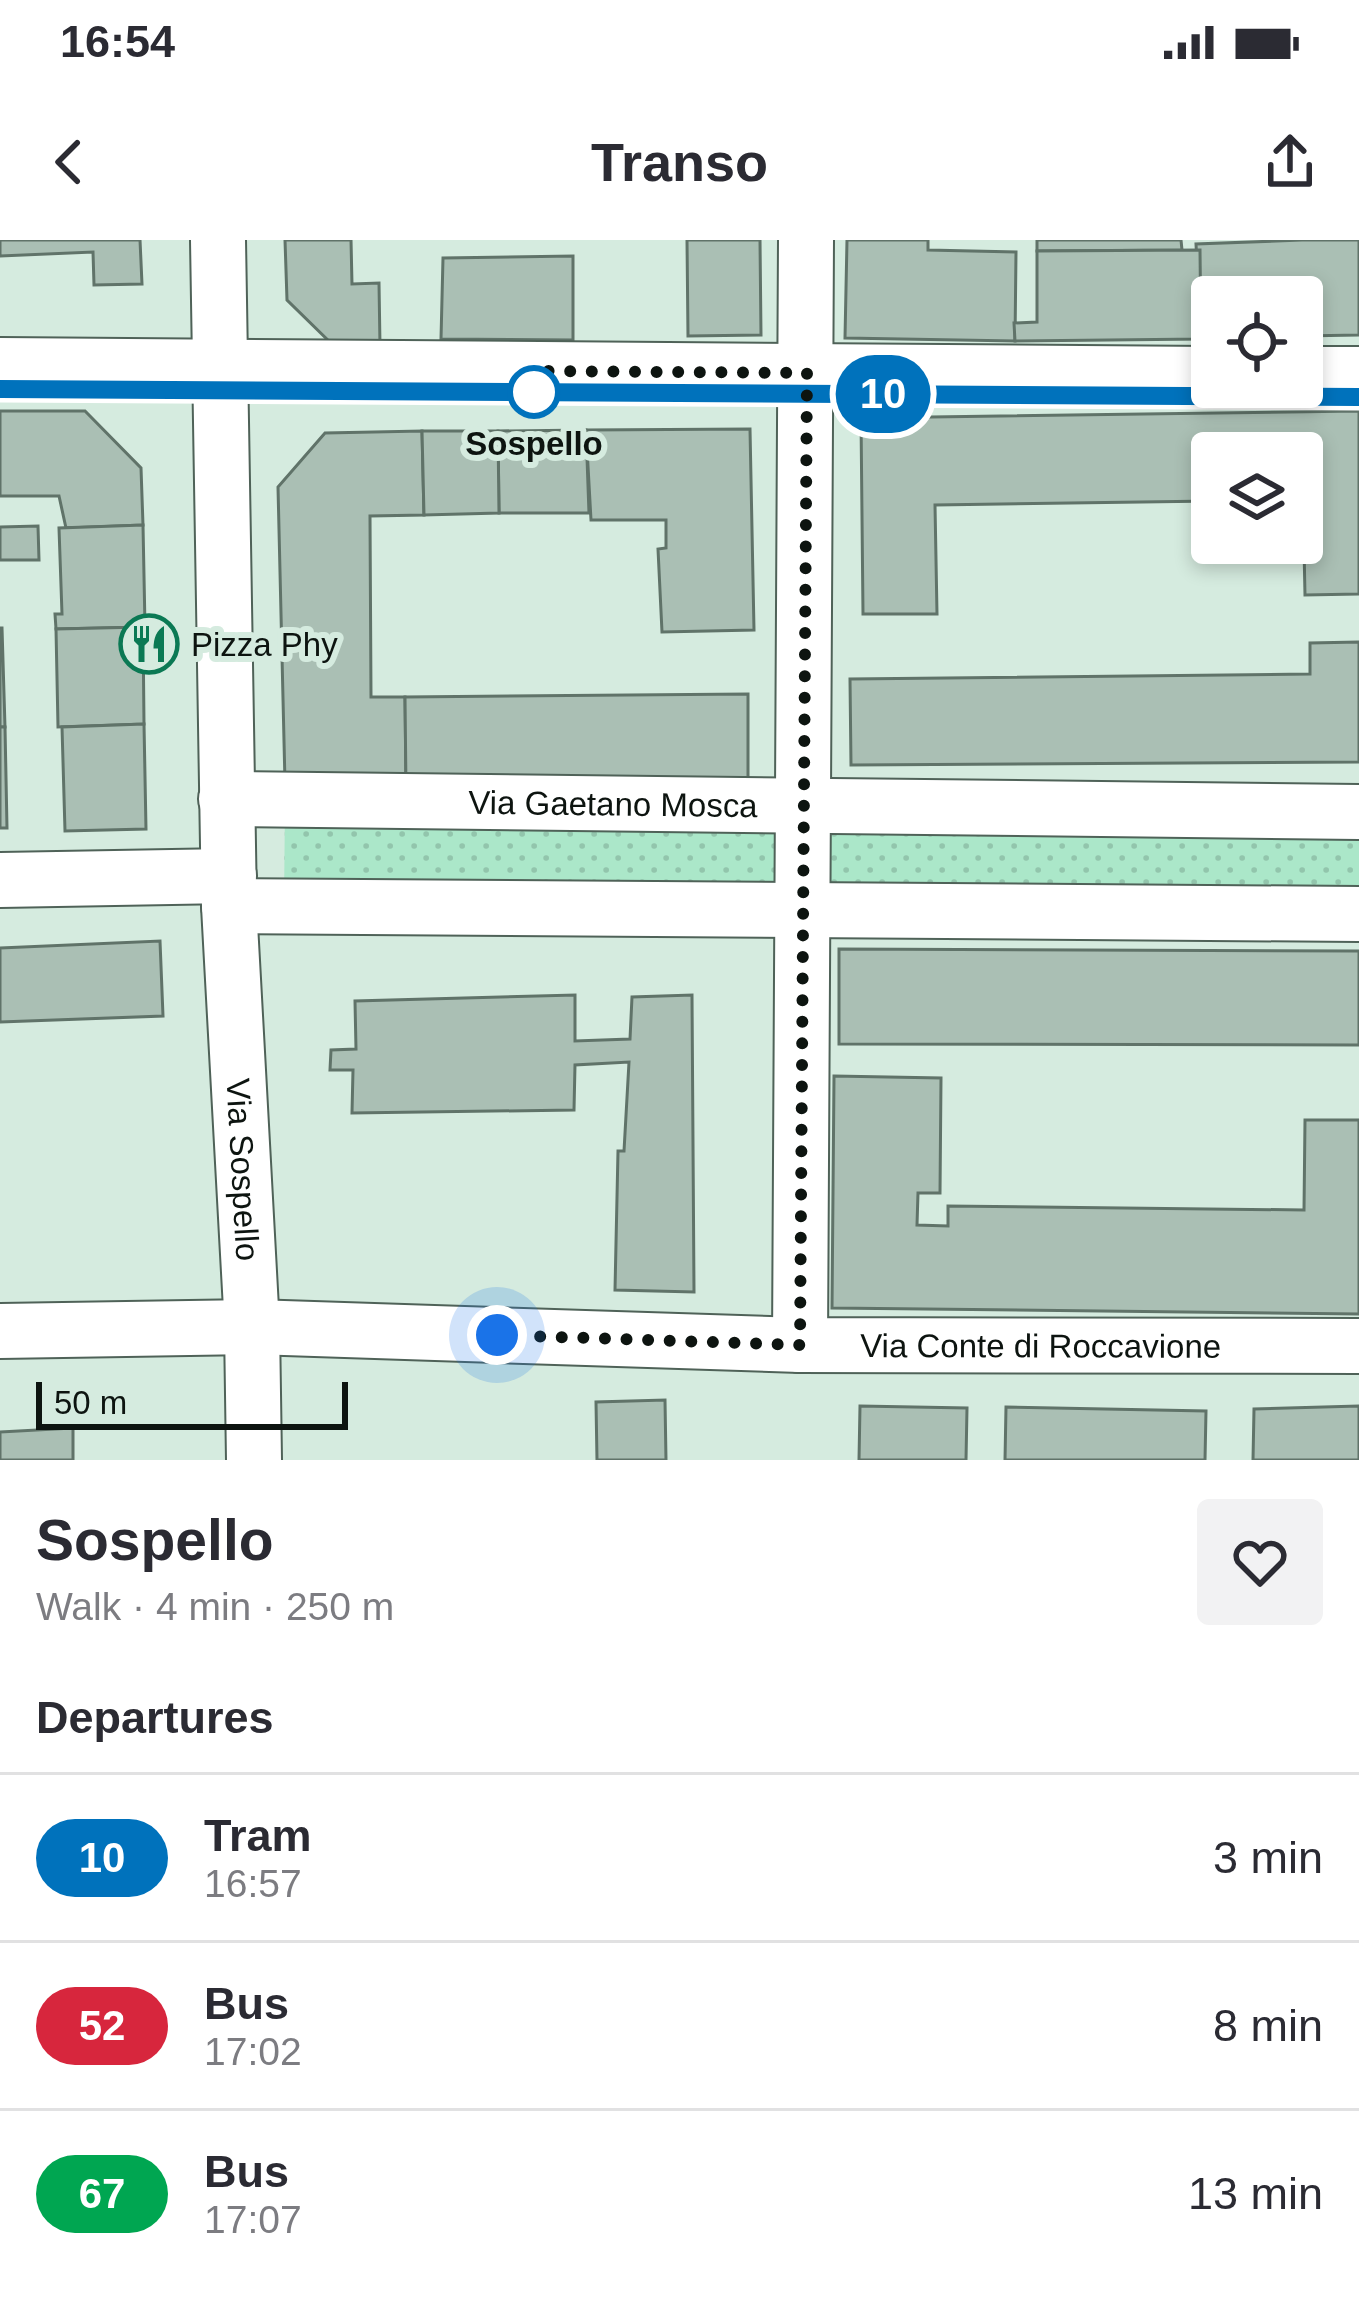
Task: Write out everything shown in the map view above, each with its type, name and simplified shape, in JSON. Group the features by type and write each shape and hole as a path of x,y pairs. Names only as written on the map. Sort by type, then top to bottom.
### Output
{"street":[{"name":"Via Sospello","path":"218,240 226,800 252,1327 254,1460"},
{"path":"800,1345 806,240"},
{"path":"0,365 1191,374"},
{"path":"1323,374 1359,374"},
{"name":"Via Gaetano Mosca","path":"226,800 1359,812"},
{"path":"0,880 802,909 1359,914"},
{"name":"Via Conte di Roccavione","path":"0,1331 252,1327 800,1345 1359,1346"}],"green space":[{"path":"285,802 1359,812 1359,914 284,903"}],"building":[{"path":"0,240 140,240 142,284 94,285 93,252 0,256"},
{"path":"285,240 351,240 352,284 379,283 380,346 335,347 287,300"},
{"path":"687,240 760,240 761,335 688,336"},
{"path":"847,240 928,240 928,250 1016,252 1015,341 845,338"},
{"path":"1037,240 1181,240 1182,250 1037,251"},
{"path":"1359,240 1359,335 1323,336 1323,276 1198,276 1196,244"},
{"path":"1200,250 1200,276 1191,276 1191,339 1015,341 1014,323 1037,322 1037,251"},
{"path":"573,256 573,340 441,339 443,258"},
{"path":"0,411 85,411 141,468 143,525 66,528 59,496 0,496"},
{"path":"1359,411 1359,594 1305,595 1304,564 1323,564 1323,432 1191,432 1191,501 935,505 937,614 863,614 861,418"},
{"path":"750,429 754,630 662,632 658,549 666,548 666,520 591,520 586,430"},
{"path":"586,430 589,513 499,513 498,431"},
{"path":"422,431 424,515 370,516 371,697 405,697 406,782 285,783 278,487 325,433"},
{"path":"422,431 498,431 499,513 424,515"},
{"path":"143,525 145,627 56,629 55,614 62,614 59,528"},
{"path":"38,526 39,560 0,560 0,527"},
{"path":"143,627 144,724 58,727 56,629"},
{"path":"2,628 5,727 0,727"},
{"path":"1359,642 1359,762 851,765 850,679 1310,674 1310,643"},
{"path":"748,694 748,786 406,790 405,697"},
{"path":"144,724 146,829 65,831 62,727"},
{"path":"0,727 5,727 7,828 0,828"},
{"path":"160,941 163,1016 0,1022 0,948"},
{"path":"839,949 1359,951 1359,1045 839,1044"},
{"path":"575,995 575,1041 630,1039 632,997 692,995 694,1292 615,1290 618,1151 624,1151 629,1062 575,1065 574,1110 352,1113 353,1070 330,1070 331,1050 356,1049 355,1001"},
{"path":"834,1076 941,1078 940,1193 918,1193 917,1225 948,1226 948,1206 1304,1210 1305,1120 1359,1120 1359,1314 832,1308"},
{"path":"665,1400 666,1460 597,1460 596,1402"},
{"path":"860,1406 967,1408 966,1460 859,1460"},
{"path":"1359,1406 1359,1460 1253,1460 1254,1409"},
{"path":"1006,1407 1206,1411 1205,1460 1005,1460"},
{"path":"73,1428 73,1460 0,1460 0,1432"}],"tram line":[{"name":"10","path":"0,389 1359,397"}],"place":[{"name":"Sospello","path":"534,392"},
{"name":"Pizza Phy","path":"149,644"}],"route":[{"path":"497,1335 800,1345 807,373 537,371 534,392"}]}
